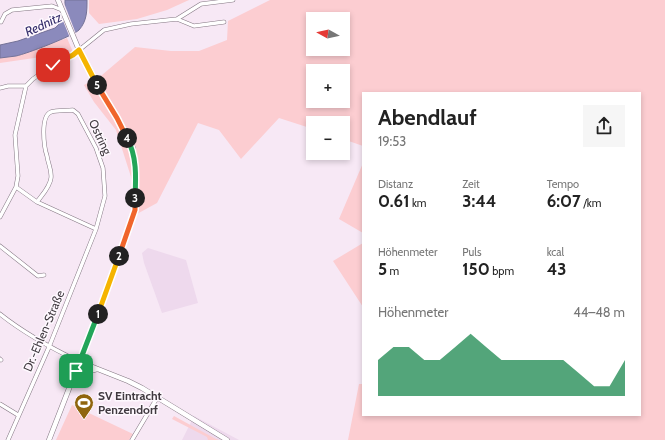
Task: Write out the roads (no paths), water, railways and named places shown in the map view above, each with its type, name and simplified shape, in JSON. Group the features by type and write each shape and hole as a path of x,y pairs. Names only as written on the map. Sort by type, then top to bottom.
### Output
{"main road":[{"path":"49,440 80,362 130,226 135,210 136,176 133,148 79,50 58,0"},
{"path":"80,362 128,381 227,440"},
{"path":"71,384 83,373 97,368"}],"street":[{"path":"0,218 16,187 18,176 15,135 26,86 42,71 73,55 104,30 131,24 177,19 201,4 233,0"},
{"path":"1,22 5,14 12,10 52,6 63,12"},
{"path":"177,19 194,26 224,22"},
{"path":"0,88 8,86 26,86"},
{"name":"Ostring","path":"37,202 48,186 51,176 50,166 46,156 45,119 50,112 73,110 78,114 91,139 103,168 105,196 96,229"},
{"path":"16,187 37,202 96,229"},
{"name":"Dr.-Ehlen-Straße","path":"8,440 49,347 96,229"},
{"path":"0,246 38,276 44,275"},
{"path":"0,315 20,330 49,347 80,362"},
{"path":"132,440 157,398"},
{"path":"0,404 18,415"}],"water":[{"path":"65,0 87,0 87,12 82,27 79,30 29,52 16,56 0,58 0,45 18,41 55,28 62,19"}],"place":[{"name":"SV Eintracht Penzendorf","path":"84,420"}],"water label":[{"name":"Rednitz","path":"43,24"}]}
